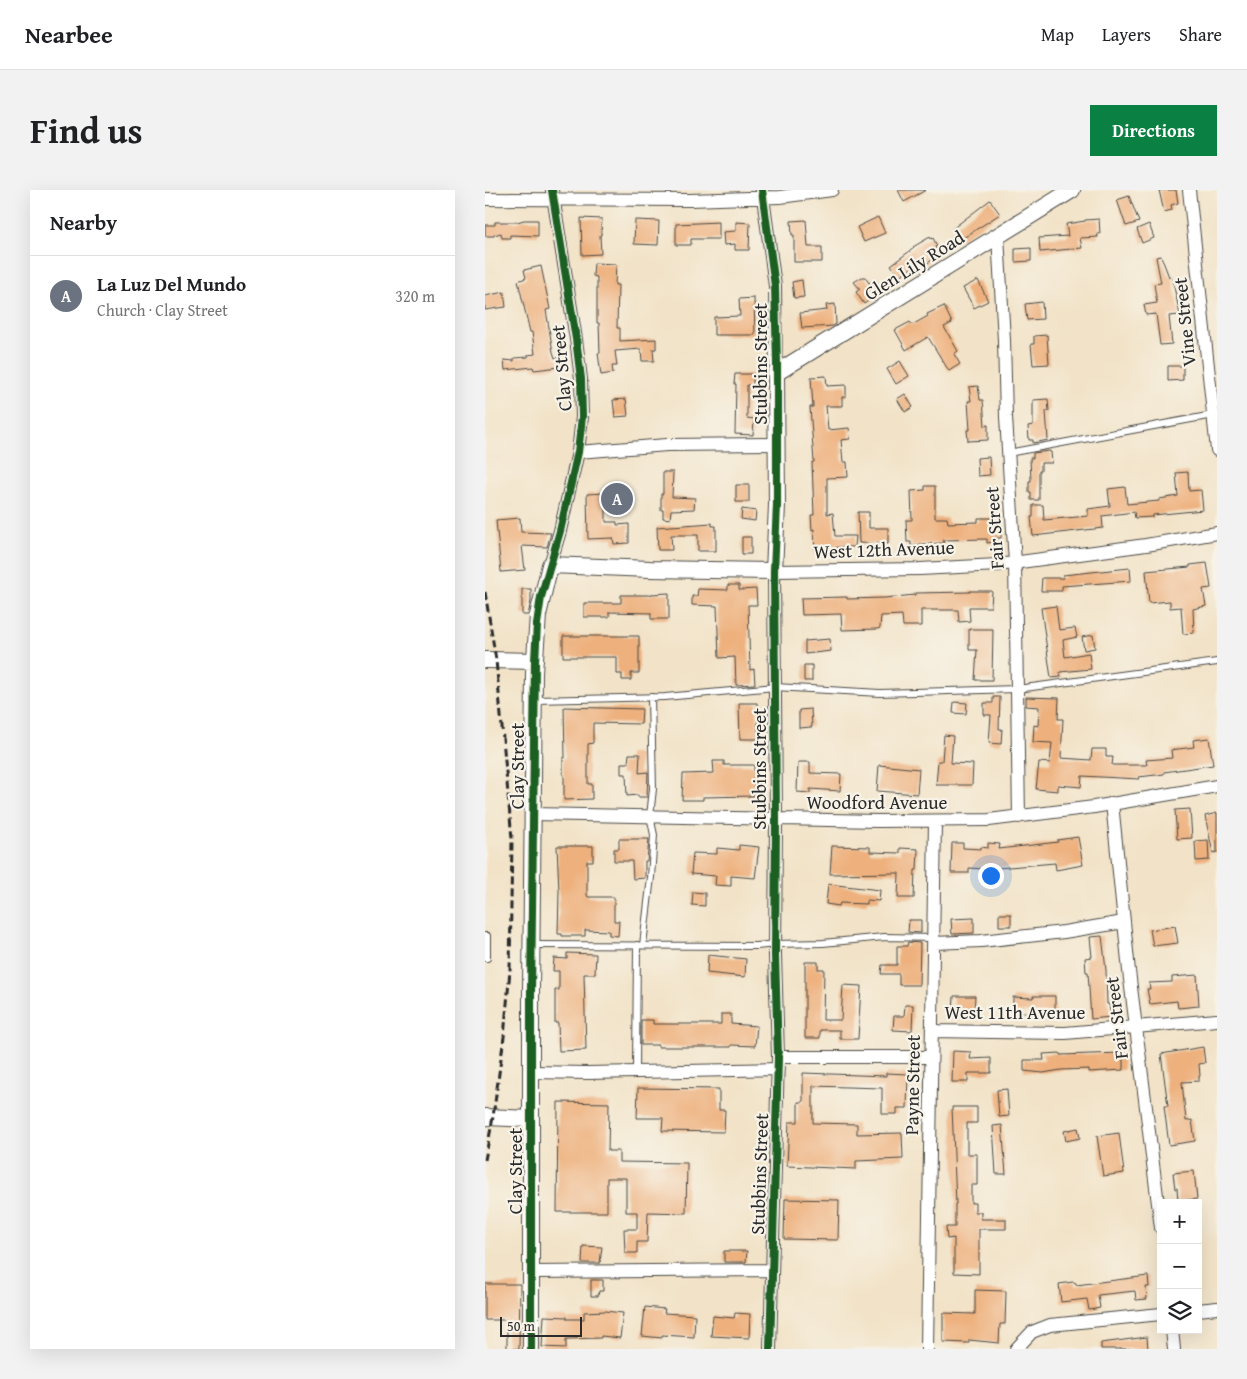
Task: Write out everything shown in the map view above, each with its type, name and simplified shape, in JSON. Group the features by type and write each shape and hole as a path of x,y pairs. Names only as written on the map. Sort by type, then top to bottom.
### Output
{"street":[{"path":"485,199 552,195 690,200 763,193 780,197 832,190"},
{"name":"Glen Lily Road","path":"776,373 1072,190"},
{"name":"Vine Street","path":"1189,190 1214,388 1213,415 1217,450"},
{"name":"Stubbins Street","path":"763,193 775,286 777,444 774,570 775,944 778,1063 770,1349"},
{"name":"Clay Street","path":"531,1349 531,1072 535,661 538,615 578,452 582,417 581,379 571,305 552,195"},
{"name":"Fair Street","path":"998,236 1015,563 1019,817"},
{"path":"578,452 667,445 777,444"},
{"name":"West 12th Avenue","path":"550,565 641,569 920,569 1015,563 1217,533"},
{"path":"485,660 535,661"},
{"name":"Woodford Avenue","path":"533,814 776,820 989,820 1217,786"},
{"name":"Fair Street","path":"1112,803 1136,1029 1157,1199"},
{"name":"Payne Street","path":"927,1349 935,821"},
{"path":"934,941 981,940 1064,932 1124,922"},
{"name":"West 11th Avenue","path":"932,1031 1018,1031 1065,1034 1136,1029 1217,1020"},
{"path":"531,1072 636,1072 778,1063 931,1057"},
{"path":"485,1117 531,1119"},
{"path":"532,1272 772,1270"},
{"path":"1202,1310 1217,1308"},
{"path":"1016,1349 1032,1332 1045,1326 1157,1314"},
{"path":"1172,1334 1174,1349"}],"lane":[{"path":"1008,453 1213,415"},
{"path":"534,700 651,697 775,687 879,694 1017,689 1217,662"},
{"path":"636,1072 640,946 651,877 653,835 650,816 653,790 651,697"},
{"path":"485,936 487,936 487,958 485,958"},
{"path":"532,945 757,946 823,943 884,937 934,941"}],"building":[{"path":"898,190 926,190 904,202"},
{"path":"1159,190 1176,190 1178,203 1171,205 1172,210 1164,212"},
{"path":"1129,196 1139,222 1126,226 1117,200"},
{"path":"990,200 1000,214 960,240 952,229"},
{"path":"878,217 885,233 864,242 857,227"},
{"path":"581,218 602,219 600,235 601,254 582,255"},
{"path":"1099,219 1100,234 1097,234 1098,237 1080,238 1082,248 1040,252 1039,238 1068,236 1066,224"},
{"path":"538,220 538,236 510,235 510,238 502,238 501,233 494,236 485,236 485,225 495,225 495,222 517,222"},
{"path":"635,220 659,221 658,245 634,244"},
{"path":"806,220 808,247 822,247 822,262 794,262 794,235 792,235 791,221"},
{"path":"719,222 719,239 691,239 691,245 676,245 676,224"},
{"path":"736,222 750,223 749,250 735,250 735,244 724,245 723,232 736,231"},
{"path":"1149,224 1154,238 1142,243 1137,229"},
{"path":"930,237 931,239 933,238 937,246 935,247 940,255 926,264 924,260 899,276 891,265 913,247"},
{"path":"1031,248 1031,261 1015,262 1015,249"},
{"path":"1161,256 1169,277 1171,276 1173,282 1180,315 1169,316 1172,344 1160,345 1156,314 1146,315 1144,305 1157,303 1154,284 1161,283 1156,257"},
{"path":"594,263 616,264 615,285 618,285 617,328 620,328 620,341 656,339 656,349 653,349 654,361 642,361 641,349 615,351 617,366 612,366 613,373 601,375 598,353 600,353 599,323 597,323 597,277 593,276"},
{"path":"541,266 550,309 546,310 553,352 555,358 558,358 559,367 534,370 533,367 505,370 504,360 514,361 514,358 528,357 528,355 535,354 532,332 530,332 518,281 526,278 524,270"},
{"path":"865,277 869,283 875,279 883,291 864,304 856,292 860,289 854,282"},
{"path":"802,280 804,297 794,298 792,282"},
{"path":"978,280 988,301 974,308 963,288"},
{"path":"504,292 506,307 485,310 485,296"},
{"path":"754,298 755,335 714,335 714,317 740,316 739,299"},
{"path":"1042,302 1043,319 1027,320 1025,304"},
{"path":"835,304 836,324 833,326 802,328 800,313 827,310 826,305"},
{"path":"944,306 952,323 944,327 958,351 954,354 960,364 949,371 928,337 906,350 895,330 910,322 912,325 928,316 927,314"},
{"path":"1047,335 1049,364 1033,365 1031,344 1034,344 1034,336"},
{"path":"900,361 909,376 896,384 887,369"},
{"path":"1168,366 1183,366 1183,380 1168,381"},
{"path":"735,374 753,374 753,385 747,385 747,418 754,419 753,435 735,434"},
{"path":"826,376 827,386 846,385 846,397 842,397 842,406 826,406 828,430 849,428 850,439 841,440 843,462 847,462 848,477 827,478 827,514 833,513 835,536 856,536 855,547 839,547 835,548 835,552 815,553 814,529 812,530 811,515 814,515 812,462 814,462 810,407 813,407 811,377"},
{"path":"978,386 980,400 983,400 985,426 988,425 988,440 968,441 967,430 970,430 968,401 971,401 969,387"},
{"path":"905,394 913,407 905,412 897,399"},
{"path":"626,399 628,416 615,417 613,400"},
{"path":"1048,399 1049,411 1046,411 1048,440 1033,443 1033,440 1029,440 1028,426 1033,425 1033,400"},
{"path":"1051,452 1052,463 1041,463 1041,471 1039,471 1039,500 1031,500 1031,492 1029,492 1029,481 1031,481 1030,458 1033,458 1033,453"},
{"path":"989,457 990,475 978,476 977,458"},
{"path":"663,472 673,472 672,497 695,498 694,509 671,510 670,519 663,518 661,494 663,494"},
{"path":"1188,472 1189,491 1201,490 1203,510 1153,515 1153,517 1135,518 1134,512 1102,516 1103,528 1033,536 1031,517 1033,517 1033,505 1043,505 1044,520 1088,516 1088,509 1110,506 1108,489 1125,487 1127,504 1159,501 1159,499 1178,496 1176,473"},
{"path":"736,485 749,485 749,502 736,502"},
{"path":"925,486 935,486 935,518 947,518 948,523 978,522 978,518 995,518 997,527 1001,527 1001,538 995,538 995,542 987,543 987,539 943,540 944,543 911,546 911,542 907,542 906,520 912,520 911,491 925,490"},
{"path":"606,493 606,522 617,522 617,525 629,524 629,543 614,544 613,538 588,539 587,494"},
{"path":"742,509 756,511 755,521 741,519"},
{"path":"858,512 869,512 869,528 888,528 888,544 859,543"},
{"path":"520,518 521,532 551,533 547,547 522,546 525,570 501,572 496,520"},
{"path":"712,523 712,526 716,526 716,551 698,551 698,535 671,535 672,550 658,550 657,527"},
{"path":"742,537 751,537 751,554 742,554"},
{"path":"1207,563 1211,588 1203,589 1206,606 1193,609 1194,633 1183,634 1181,607 1170,608 1170,601 1149,603 1146,571 1190,567 1190,565"},
{"path":"1130,568 1131,581 1062,586 1062,591 1041,591 1042,578 1064,578 1063,575"},
{"path":"728,585 739,585 739,590 756,589 757,605 748,605 750,670 754,669 755,684 736,685 735,657 719,658 717,606 692,605 692,596 697,596 698,589 728,590"},
{"path":"522,589 531,589 528,615 522,615"},
{"path":"992,591 991,607 969,607 970,621 959,622 958,610 921,610 921,626 903,626 902,615 881,616 880,628 842,630 841,614 802,615 801,598 884,598 915,595 915,593"},
{"path":"669,593 669,619 651,619 651,613 609,612 609,617 584,617 584,603 621,603 621,595"},
{"path":"1056,606 1059,630 1075,628 1077,637 1063,640 1065,657 1089,653 1091,669 1060,672 1061,677 1051,678 1041,608"},
{"path":"969,629 993,629 992,680 975,680 977,650 969,650"},
{"path":"1093,635 1095,648 1084,650 1082,637"},
{"path":"563,636 639,636 639,673 631,673 631,680 622,680 622,674 617,674 617,657 563,657"},
{"path":"830,639 831,651 805,654 805,641"},
{"path":"804,665 812,665 812,681 804,681"},
{"path":"993,697 1000,697 999,729 1002,729 1001,744 989,743 991,715 984,715 984,703 993,703"},
{"path":"1026,697 1059,698 1058,719 1063,719 1061,758 1091,760 1092,749 1106,749 1106,757 1113,757 1112,765 1147,765 1146,760 1172,758 1171,750 1194,747 1193,740 1209,738 1213,765 1164,772 1164,774 1139,777 1139,779 1082,776 1081,787 1058,785 1058,791 1036,789 1039,762 1050,763 1052,743 1033,742 1034,725 1038,726 1039,707 1026,706"},
{"path":"954,702 967,703 966,714 953,713"},
{"path":"739,703 757,703 758,739 740,739"},
{"path":"564,707 642,709 641,724 593,723 593,743 588,744 588,784 592,784 592,799 564,800"},
{"path":"811,709 812,727 799,728 799,710"},
{"path":"944,735 953,736 951,763 973,764 972,785 936,785 938,761 942,761"},
{"path":"629,754 640,754 639,773 648,772 647,797 638,797 638,795 627,796 626,774 621,774 621,763 628,763"},
{"path":"713,761 724,761 724,765 754,765 754,796 703,797 703,800 682,800 683,774 714,773"},
{"path":"798,762 810,762 810,773 841,774 840,791 810,789 810,793 797,792"},
{"path":"879,765 919,769 917,794 877,791"},
{"path":"1190,809 1192,838 1177,839 1175,810"},
{"path":"1217,813 1217,852 1213,853 1205,816"},
{"path":"1078,837 1083,865 1056,870 1055,863 998,868 998,870 969,868 969,873 951,873 952,843 963,843 963,848 981,849 981,847 988,848 988,843 1000,844 999,849 1058,842 1057,840"},
{"path":"619,839 649,839 647,861 645,861 645,878 633,879 632,861 614,861 614,849 619,849"},
{"path":"1208,840 1209,860 1196,861 1195,841"},
{"path":"739,845 759,847 755,878 731,876 731,886 715,885 716,876 691,874 693,853 717,854 717,848 739,850"},
{"path":"557,846 593,846 593,861 587,861 587,895 588,897 614,897 614,921 619,921 618,936 609,935 609,931 585,930 585,936 562,936 562,934 558,934"},
{"path":"832,846 870,847 870,852 900,853 900,848 918,849 914,898 898,898 899,873 830,874"},
{"path":"828,884 880,890 879,901 867,900 867,904 840,903 839,906 826,904"},
{"path":"693,892 705,893 705,906 692,905"},
{"path":"999,914 1011,914 1011,926 999,926"},
{"path":"974,918 974,933 952,934 951,919"},
{"path":"909,920 921,920 921,933 908,932"},
{"path":"1175,926 1178,943 1153,946 1150,930"},
{"path":"1102,936 1107,1004 1109,1004 1111,1017 1091,1019 1088,972 1086,972 1085,958 1092,957 1090,937"},
{"path":"908,942 920,943 919,985 899,985 899,974 881,974 882,965 897,965 897,946 907,946"},
{"path":"567,953 596,954 595,974 584,974 586,1050 559,1051 558,1023 555,1023 555,990 559,990 559,971 553,971 554,958 567,959"},
{"path":"708,955 746,959 745,977 707,973"},
{"path":"805,962 818,962 818,969 824,969 823,1020 841,1020 843,985 861,986 858,1039 840,1039 840,1030 820,1030 820,1038 805,1038"},
{"path":"1197,975 1199,1006 1178,1008 1177,1001 1150,1004 1147,989 1150,989 1149,983 1172,982 1172,977"},
{"path":"954,996 975,996 974,1012 953,1012"},
{"path":"1033,996 1055,996 1055,1013 1013,1012 1013,997 1033,998"},
{"path":"905,1005 913,1005 912,1031 893,1030 894,1016 904,1016"},
{"path":"721,1014 731,1014 731,1024 757,1026 755,1046 658,1047 658,1045 641,1045 641,1020 653,1020 653,1024 721,1024"},
{"path":"1203,1047 1205,1063 1199,1064 1199,1081 1182,1082 1186,1121 1192,1120 1195,1141 1169,1145 1164,1106 1168,1106 1161,1054"},
{"path":"953,1051 971,1052 970,1059 991,1058 991,1073 968,1073 968,1082 952,1082"},
{"path":"1060,1053 1060,1055 1123,1053 1123,1070 1089,1072 1089,1069 1061,1070 1043,1073 1024,1071 1024,1060 1044,1060 1043,1054"},
{"path":"803,1073 886,1076 886,1073 908,1074 907,1108 897,1108 897,1114 882,1114 882,1088 813,1086 813,1123 857,1124 857,1134 902,1133 903,1159 856,1161 856,1169 787,1166 789,1122 798,1122 798,1102 803,1102"},
{"path":"638,1088 719,1089 719,1110 725,1110 724,1132 662,1131 663,1118 637,1118"},
{"path":"1007,1089 1009,1116 999,1117 997,1090"},
{"path":"558,1102 609,1103 608,1151 619,1151 619,1162 687,1163 686,1213 648,1212 647,1242 637,1242 637,1253 625,1253 624,1229 637,1229 637,1212 626,1212 626,1178 607,1178 607,1212 557,1212"},
{"path":"952,1107 977,1107 977,1123 967,1123 967,1154 977,1154 977,1185 971,1185 971,1203 975,1203 975,1212 981,1212 981,1219 1006,1219 1006,1229 979,1229 979,1274 954,1273 954,1238 947,1239 946,1227 955,1227 956,1204"},
{"path":"1002,1125 1006,1174 996,1174 993,1126"},
{"path":"1078,1128 1080,1138 1066,1141 1064,1131"},
{"path":"1119,1133 1124,1173 1103,1176 1097,1136"},
{"path":"1194,1171 1197,1199 1178,1199 1173,1173"},
{"path":"785,1199 839,1200 838,1240 784,1239"},
{"path":"583,1246 602,1247 600,1263 582,1263"},
{"path":"724,1251 747,1251 746,1262 724,1262"},
{"path":"1148,1276 1149,1287 1146,1287 1147,1299 1136,1300 1135,1291 1098,1295 1100,1308 1089,1310 1087,1299 1061,1302 1059,1284 1073,1282 1076,1285"},
{"path":"591,1280 603,1280 603,1291 599,1291 598,1296 591,1296"},
{"path":"485,1284 520,1284 519,1349 507,1349 507,1320 485,1320"},
{"path":"975,1290 1006,1291 1005,1324 1000,1324 999,1343 969,1340 969,1343 943,1342 943,1313 975,1314"},
{"path":"645,1307 665,1309 664,1313 695,1315 694,1337 662,1335 662,1338 642,1336"},
{"path":"605,1311 623,1313 620,1338 601,1336 601,1338 566,1339 566,1348 542,1347 544,1316 584,1319 584,1312"},
{"path":"735,1313 750,1314 749,1338 711,1336 713,1316 734,1318"},
{"path":"1147,1337 1148,1349 1101,1349 1101,1343"}],"railway":[{"path":"485,592 496,660 512,839 510,970 504,1037 485,1160"}],"cycle path":[{"path":"531,1349 531,992 537,624 541,597 560,531 578,452 582,417 581,379 576,339 552,190"},
{"path":"762,190 775,286 777,363 777,505 774,571 775,955 778,1057 770,1349"}],"place":[{"name":"La Luz Del Mundo","path":"617,499"}]}
